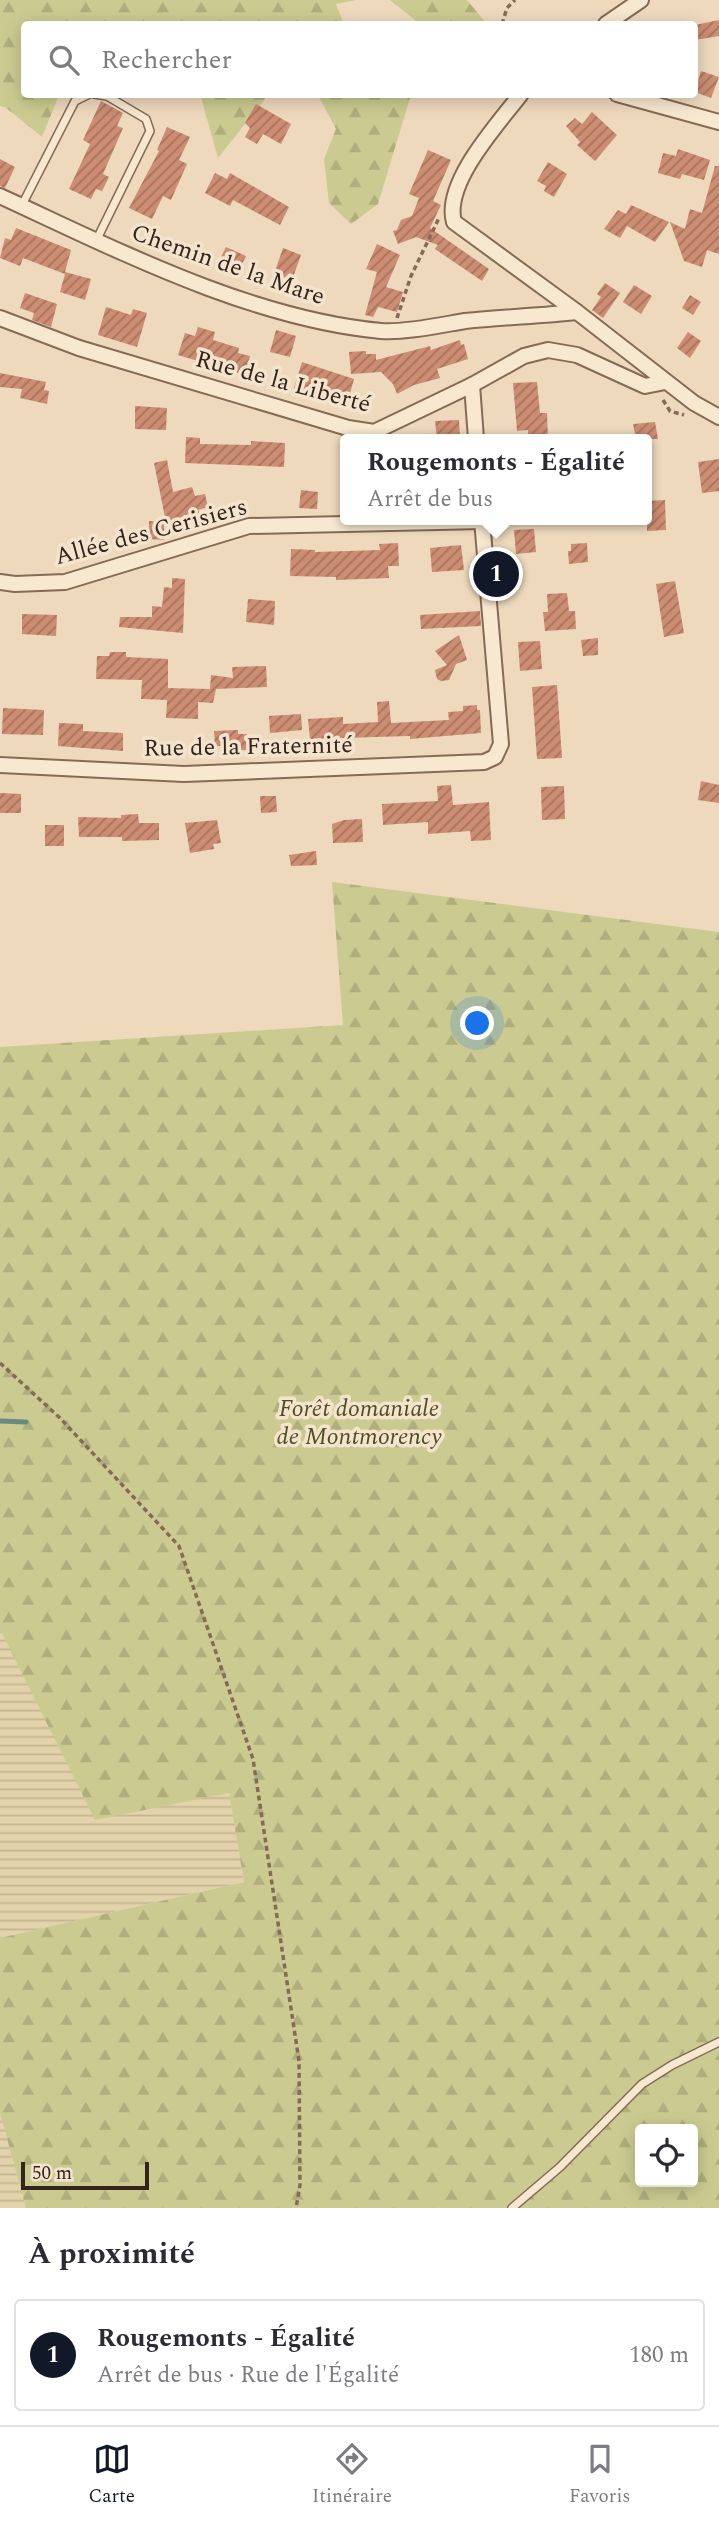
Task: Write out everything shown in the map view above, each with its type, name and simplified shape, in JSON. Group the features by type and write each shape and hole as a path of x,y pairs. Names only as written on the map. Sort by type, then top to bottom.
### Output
{"street":[{"path":"610,21 641,0"},
{"path":"518,98 471,160 453,200 451,211 454,222 577,313 664,382 694,404 719,417"},
{"path":"632,98 719,122"},
{"name":"Chemin de la Mare","path":"0,196 178,277 278,311 328,324 384,332 515,315 577,313"},
{"name":"Rue de la Liberté","path":"0,318 79,348 374,432 524,356 548,350 578,355 645,386 664,382"},
{"path":"472,384 476,434"},
{"name":"Allée des Cerisiers","path":"0,582 65,582 249,527 340,524"},
{"name":"Rue de la Fraternité","path":"0,765 184,774 484,762 495,757 501,744 482,525"}],"lane":[{"path":"21,206 75,101 82,98"},
{"path":"96,241 150,131 146,119 110,98"},
{"path":"512,2208 560,2167 642,2084 672,2065 719,2042"}],"path":[{"path":"503,21 507,8 515,0"},
{"path":"397,330 401,304 428,238 440,216 451,211"},
{"path":"0,1363 60,1418 179,1546 253,1759 299,2061 300,2185 296,2208"}],"shaded area":[{"path":"0,1629 229,1793 244,1882 0,1938"},
{"path":"0,2113 26,2208 0,2208"}],"green space":[{"path":"0,0 356,0 336,4 343,21 21,21 21,98 58,98 42,137 5,107 0,106"},
{"path":"390,0 467,0 484,21 416,21"},
{"path":"201,98 266,98 218,158"},
{"path":"320,98 410,98 378,204 351,224 329,203 324,159 336,129"},
{"name":"Forêt domaniale de Montmorency","path":"332,882 719,932 719,2208 26,2208 0,2113 0,1938 244,1882 229,1793 95,1820 0,1629 0,1047 343,1025"}],"building":[{"path":"719,20 719,36 698,40 698,24"},
{"path":"701,71 719,77 711,98 698,93"},
{"path":"101,101 123,113 117,126 123,128 103,174 109,177 102,191 96,189 91,199 69,189 90,144 83,140"},
{"path":"256,104 291,124 281,144 263,134 257,144 245,137 250,128 245,123"},
{"path":"592,112 617,135 595,161 577,145 580,142 566,126 575,118 582,124"},
{"path":"167,127 190,137 179,160 187,164 171,200 163,196 152,219 129,208 159,151 157,150"},
{"path":"678,149 710,160 704,180 682,174 680,179 658,173 663,153 676,156"},
{"path":"428,150 451,160 433,201 441,205 430,228 489,269 482,281 435,249 438,245 416,237 398,244 393,231 397,230 401,220 412,216 419,198 409,194"},
{"path":"0,159 15,167 5,188 0,186"},
{"path":"548,162 567,174 554,197 544,191 546,186 537,181"},
{"path":"715,166 719,166 719,254 707,250 702,267 684,261 670,222 685,229 690,209 702,213"},
{"path":"215,173 227,179 230,173 289,207 280,225 233,200 230,206 205,193"},
{"path":"631,205 669,222 655,242 627,226 620,238 604,229 618,210 626,214"},
{"path":"16,228 71,250 65,272 91,279 85,300 60,292 65,274 23,258 20,266 0,258 5,238 11,240"},
{"path":"377,244 400,255 386,287 403,292 397,312 378,307 373,317 365,315 377,272 366,269"},
{"path":"226,247 246,256 236,276 217,265"},
{"path":"283,248 301,255 292,280 274,274"},
{"path":"605,283 620,293 603,318 592,310 601,297 597,294"},
{"path":"634,285 652,296 641,314 623,302"},
{"path":"25,293 57,304 51,327 32,320 34,313 20,308"},
{"path":"690,295 701,302 693,315 682,308"},
{"path":"106,307 131,315 133,309 147,313 137,347 98,335"},
{"path":"198,327 215,332 213,340 239,348 238,353 250,356 245,375 178,355 185,333 195,336"},
{"path":"276,330 296,336 290,357 270,352"},
{"path":"688,332 701,341 690,358 677,348"},
{"path":"460,340 461,345 464,344 468,359 437,369 440,378 414,385 397,394 393,384 381,372 351,374 349,352 366,351 366,354 376,354 376,360 430,346 431,350"},
{"path":"302,362 354,379 346,408 293,391"},
{"path":"0,373 46,382 44,390 49,391 47,404 20,398 22,389 0,387"},
{"path":"537,382 540,413 547,413 548,434 517,431 513,383"},
{"path":"135,406 167,408 166,430 135,429"},
{"path":"459,420 460,434 436,434 435,421"},
{"path":"655,422 658,439 652,439 652,434 635,434 633,424"},
{"path":"186,437 200,438 200,444 251,445 251,441 285,443 284,467 185,463"},
{"path":"719,459 719,491 702,493 698,462"},
{"path":"167,460 173,492 192,487 195,496 205,494 208,507 198,510 200,514 193,516 194,520 167,527 154,463"},
{"path":"301,490 318,492 317,509 299,508"},
{"path":"665,500 666,530 647,531 647,525 652,525 652,501"},
{"path":"149,521 164,522 164,540 149,539"},
{"path":"534,529 536,552 516,554 514,530"},
{"path":"398,543 399,566 388,566 389,578 336,580 336,577 290,576 291,549 315,552 380,550 379,544"},
{"path":"587,543 588,562 569,564 568,551 571,551 571,544"},
{"path":"461,545 464,570 432,572 430,548"},
{"path":"172,578 185,579 183,633 119,627 120,617 152,617 152,606 162,607 164,587 172,588"},
{"path":"675,581 684,633 664,637 656,584"},
{"path":"567,593 569,611 575,611 576,629 545,631 543,612 548,612 547,594"},
{"path":"248,599 275,601 274,625 246,622"},
{"path":"480,611 481,626 421,629 420,615"},
{"path":"22,614 57,615 56,636 22,634"},
{"path":"459,635 467,660 456,664 449,680 441,681 437,679 435,670 447,665 435,651"},
{"path":"598,638 598,655 583,656 581,640"},
{"path":"540,641 542,669 520,671 518,642"},
{"path":"110,652 126,652 126,657 168,659 168,688 210,689 211,675 233,678 232,667 266,666 267,687 213,689 216,689 213,703 198,702 198,719 166,718 167,700 141,699 142,680 96,679 97,656 109,656"},
{"path":"557,685 562,758 537,759 532,687"},
{"path":"389,701 391,723 449,720 448,712 463,711 463,706 477,705 477,710 480,710 481,733 410,739 410,736 310,739 308,719 343,717 343,724 378,722 377,702"},
{"path":"3,708 44,710 43,735 2,734"},
{"path":"301,714 302,730 270,733 269,716"},
{"path":"59,723 83,724 83,731 123,733 123,751 58,746"},
{"path":"238,730 238,734 247,734 247,750 227,751 227,746 215,746 214,731"},
{"path":"701,781 719,785 719,803 698,800"},
{"path":"451,785 453,805 489,802 491,840 471,841 470,831 428,834 428,822 383,825 382,804 438,801 437,786"},
{"path":"564,786 565,819 542,820 541,787"},
{"path":"0,793 21,794 21,813 0,813"},
{"path":"260,796 276,796 277,812 261,813"},
{"path":"138,814 139,823 159,823 159,840 122,841 122,837 79,837 78,817 121,818 121,815"},
{"path":"362,819 363,842 333,843 332,824"},
{"path":"217,820 221,843 213,844 214,849 190,853 185,823"},
{"path":"45,825 64,825 64,846 45,846"},
{"path":"316,851 317,865 291,866 289,855"}],"waterway":[{"path":"0,1421 26,1422"}],"place":[{"name":"Rougemonts - Égalité","path":"496,574"}]}
